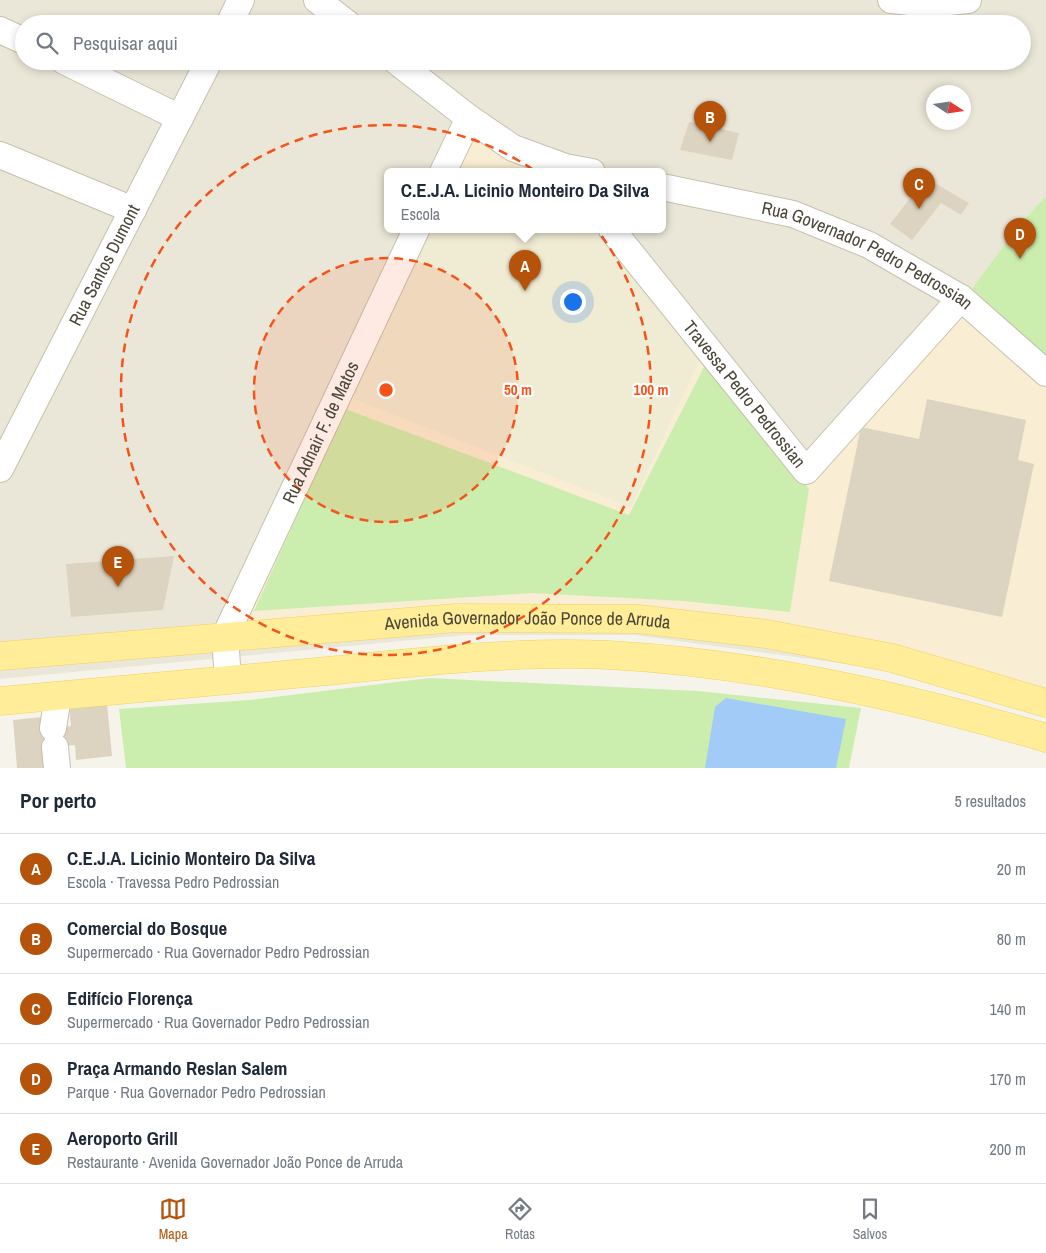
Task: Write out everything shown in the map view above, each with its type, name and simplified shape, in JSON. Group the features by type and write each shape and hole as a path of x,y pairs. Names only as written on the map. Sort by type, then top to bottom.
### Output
{"main road":[{"name":"Avenida Governador João Ponce de Arruda","path":"0,656 456,618 638,619 767,634 892,658 1046,703"},
{"name":"Avenida Governador João Ponce de Arruda","path":"0,701 460,659 539,654 610,655 761,671 866,692 1046,738"}],"street":[{"path":"233,15 241,0"},
{"path":"318,0 337,15"},
{"path":"891,0 929,4 968,0"},
{"path":"0,30 15,37"},
{"path":"82,70 180,118"},
{"name":"Rua Santos Dumont","path":"0,469 9,429 133,210 204,70"},
{"path":"408,70 469,118 513,148 570,168"},
{"path":"445,168 469,118"},
{"path":"0,155 133,210"},
{"name":"Rua Governador Pedro Pedrossian","path":"666,188 793,214 833,228 869,245 961,298 1046,373"},
{"name":"Rua Adnair F. de Matos","path":"225,636 415,233"},
{"name":"Travessa Pedro Pedrossian","path":"614,233 806,471 961,298"},
{"path":"225,636 228,680"},
{"path":"55,748 58,696"}],"shaded area":[{"path":"0,0 1046,0 1046,710 905,672 634,635 466,635 0,679"},
{"path":"473,128 551,168 454,168"},
{"path":"423,233 604,233 804,482 963,309 1046,383 1046,689 752,623 253,624 245,618"},
{"path":"429,233 604,233 701,357 631,507 348,397"}],"green space":[{"path":"1046,196 1046,359 972,289 1016,229"},
{"path":"706,363 809,489 790,612 683,601 532,593 254,611 345,409 629,515"},
{"path":"429,678 698,691 861,708 849,768 126,768 119,709 250,700"}],"water":[{"path":"726,698 846,719 836,768 705,768 715,707"}],"building":[{"path":"689,122 739,133 732,160 680,150"},
{"path":"926,178 969,203 961,215 941,203 912,240 890,224"},
{"path":"927,399 1026,420 1018,460 1034,464 1002,617 829,581 861,427 919,439"},
{"path":"174,556 163,610 71,617 66,564"},
{"path":"107,703 112,756 76,760 75,745 43,748 45,768 17,768 13,720 43,717 44,729 71,726 69,707"}],"place":[{"name":"Comercial do Bosque","path":"710,142"},
{"name":"Edifício Florença","path":"919,209"},
{"name":"Praça Armando Reslan Salem","path":"1020,259"},
{"name":"C.E.J.A. Licinio Monteiro Da Silva","path":"525,291"},
{"name":"Aeroporto Grill","path":"118,587"}]}
